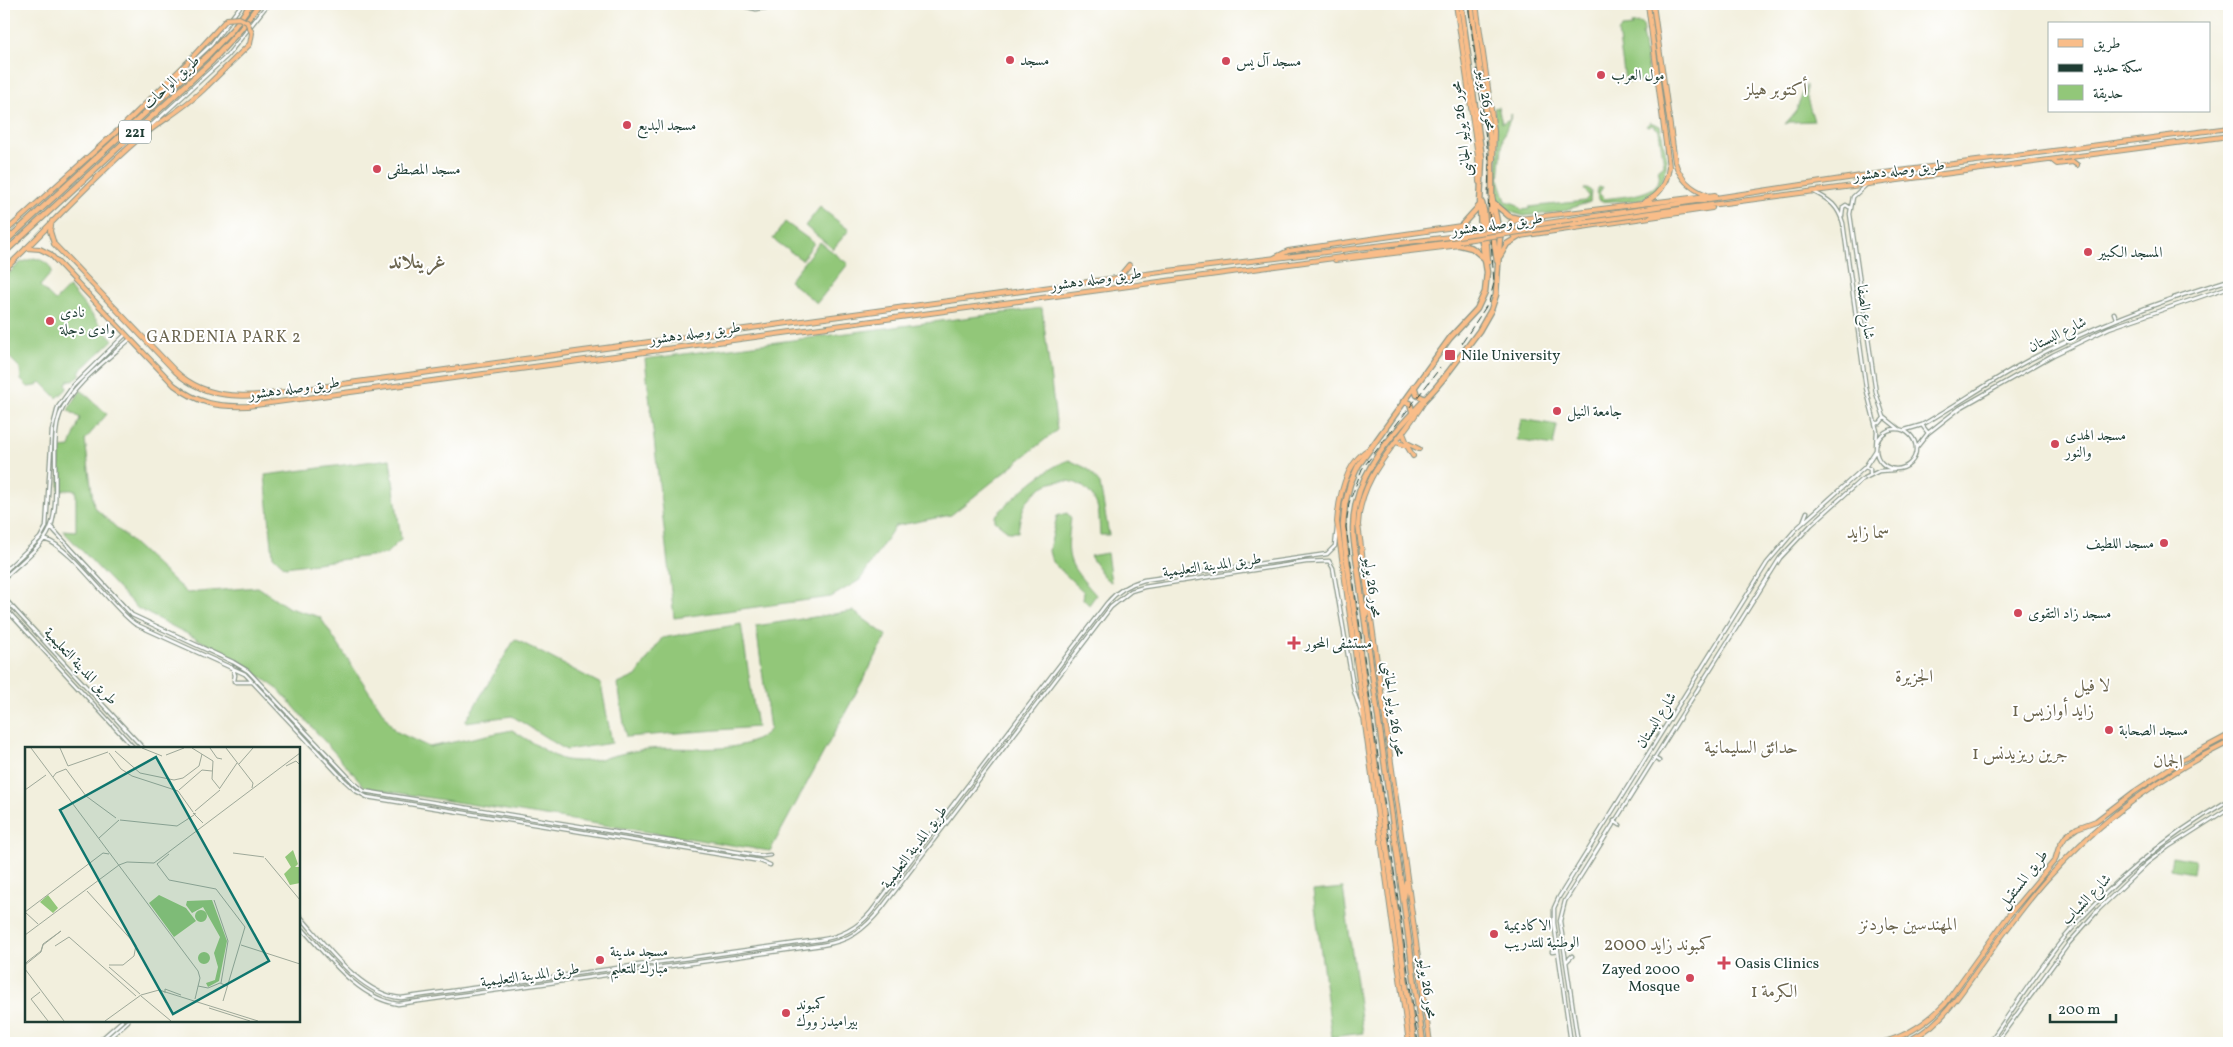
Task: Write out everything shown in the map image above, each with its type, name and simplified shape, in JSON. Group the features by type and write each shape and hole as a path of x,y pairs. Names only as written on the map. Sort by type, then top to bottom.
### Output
{"highway":[{"name":"طريق الواحات","path":"4,243 206,57 232,30 251,4"},
{"name":"طريق الواحات","path":"4,253 216,57 260,4"},
{"name":"محور 26 يوليو","path":"1414,1043 1343,525 1350,484 1370,448 1450,338 1480,304 1486,285 1480,202 1483,168 1461,4"},
{"name":"محور 26 يوليو","path":"1471,4 1493,162 1493,200 1490,216 1498,267"},
{"path":"1464,25 1471,27 1474,22"},
{"path":"1467,45 1471,41 1477,46"},
{"name":"محور 26 يوليو","path":"1426,1043 1420,1021 1395,844 1353,534 1353,512 1356,497 1368,469 1412,412 1426,398 1488,317 1496,295 1500,232 1493,200"},
{"path":"1493,200 1509,216 1520,219"},
{"name":"محور 26 يوليو","path":"1480,202 1484,211 1488,258 1486,266"},
{"path":"1461,226 1480,202"},
{"path":"1498,259 1507,244 1520,236"},
{"path":"1460,245 1472,248 1485,259"},
{"path":"1414,386 1417,395 1426,398"},
{"path":"1403,402 1411,404 1412,412"},
{"path":"1365,622 1368,601"},
{"path":"1362,704 1365,693"},
{"path":"1369,755 1375,765"},
{"path":"1386,846 1392,847 1395,844"},
{"path":"1389,862 1393,858 1398,861"},
{"path":"1404,903 1406,882"},
{"path":"1401,987 1405,980"}],"main road":[{"name":"محور 26 يوليو الجانبى","path":"1456,4 1481,192"},
{"name":"محور 26 يوليو الجانبى","path":"1476,4 1494,131 1493,162"},
{"path":"1636,204 1651,199 1659,193 1666,182 1669,167 1648,4"},
{"path":"1653,4 1676,165 1682,177 1691,187 1707,195"},
{"path":"4,233 134,115 186,64 227,19 236,18 247,22 252,33 250,44 189,103 136,142 52,221 4,270"},
{"name":"طريق وصله دهشور","path":"52,221 50,236 58,248 165,361 193,386 211,393 231,396 298,390 1118,278 1525,226 1726,195 2229,128"},
{"path":"2184,134 2184,142"},
{"path":"2171,136 2174,138 2173,144"},
{"name":"طريق وصله دهشور","path":"50,254 174,385 188,395 205,403 226,407 248,406 720,340 998,305 1726,203 2229,136"},
{"path":"2052,160 2058,164 2073,162 2077,165"},
{"path":"1669,167 1673,169 1676,165"},
{"path":"1726,195 1707,195 1520,219 1512,221 1508,228 1511,234 1520,236 1719,207 1726,203"},
{"path":"1271,266 1283,267 1460,245 1467,241 1470,235 1468,230 1461,226 1288,251 1272,259"},
{"path":"26,248 40,249 50,254 52,250 58,248"},
{"path":"1118,278 1129,265"},
{"path":"1016,292 1013,298 1017,301"},
{"path":"997,295 1000,299 998,305"},
{"path":"720,340 717,337 721,333"},
{"path":"704,335 706,343"},
{"path":"313,388 312,393 314,397"},
{"path":"298,390 301,394 299,399"},
{"name":"محور 26 يوليو الجانبى","path":"1426,398 1369,480 1359,509 1358,532 1426,1043"},
{"path":"1403,432 1407,443 1419,449"},
{"path":"1396,442 1407,446 1413,456"},
{"name":"محور 26 يوليو الجانبى","path":"1370,448 1358,457 1351,470 1342,492 1337,522 1409,1043"},
{"name":"طريق المستقبل","path":"1880,1043 1913,1030 1934,1016 1945,1004 1994,934 2055,860 2059,847 2066,836 2078,828 2096,822 2134,792 2182,760 2229,735"},
{"path":"2216,741 2223,745"},
{"name":"طريق المستقبل","path":"1902,1043 1927,1029 1951,1007 2027,903 2066,858 2107,820 2175,771 2229,742"},
{"path":"2134,792 2138,797"},
{"path":"2126,798 2129,801 2128,804"},
{"path":"1994,934 2003,934"},
{"path":"1951,997 1956,1001"},
{"path":"1945,1004 1951,1007"}],"street":[{"path":"134,115 204,52 228,25 242,4"},
{"path":"136,142 218,65 240,41 268,4"},
{"path":"734,4 766,9 799,4"},
{"path":"743,4 756,6 777,4"},
{"path":"1841,217 1844,206 1847,206 1849,209 1853,197 1866,185"},
{"path":"1814,192 1834,203 1841,217"},
{"name":"شارع الصفا","path":"1849,209 1872,376 1884,417"},
{"name":"شارع الصفا","path":"1841,217 1866,388 1875,423 1876,448"},
{"name":"شارع البستان","path":"1905,430 1922,425 2028,361 2116,318 2229,280"},
{"name":"شارع البستان","path":"1917,447 1928,432 1960,408 2022,372 2109,328 2184,304 2229,287"},
{"path":"2114,313 2116,318"},
{"path":"2109,328 2111,333"},
{"path":"4,572 45,531 48,519 52,428 57,410 64,397 126,334"},
{"path":"4,578 44,540 51,527 55,491 57,428 60,414 69,398 130,339"},
{"path":"104,355 108,359"},
{"path":"2025,357 2028,361"},
{"path":"1875,423 1880,423 1884,417 1899,429"},
{"path":"1922,425 1928,432"},
{"path":"52,428 57,428"},
{"path":"1865,467 1870,469 1870,474 1894,470 1906,467 1911,463 1915,458 1917,447 1911,434 1905,430 1886,431 1878,440 1877,456 1883,465 1894,470"},
{"name":"شارع البستان","path":"1571,1043 1564,1008 1554,923 1554,908 1559,897 1767,563 1802,523 1865,467 1876,448"},
{"name":"شارع البستان","path":"1578,1043 1560,921 1562,908 1716,657 1780,558 1811,525 1870,474"},
{"path":"49,490 55,491"},
{"path":"1802,523 1807,512"},
{"name":"طريق المدينة التعليمية","path":"300,916 362,982 371,989 388,996 410,997 833,938 852,930 864,920 1107,603 1116,594 1131,584 1144,580 1324,555 1332,551 1336,543 1337,522"},
{"path":"51,527 132,616 245,669 264,686 354,783 364,791 762,856 770,855"},
{"path":"44,540 59,546 117,608 135,624 245,674 351,787 362,795 752,860 770,865"},
{"path":"1305,557 1306,562"},
{"name":"طريق المدينة التعليمية","path":"300,926 357,986 383,1001 403,1004 839,942 856,935 869,924 1107,612 1120,598 1144,587 1326,560 1332,565 1354,691 1358,708 1364,719"},
{"path":"1234,568 1235,574"},
{"name":"طريق المدينة التعليمية","path":"4,598 141,747"},
{"name":"طريق المدينة التعليمية","path":"4,607 133,747"},
{"path":"1716,644 1722,649"},
{"path":"1709,656 1712,654 1716,657"},
{"path":"231,666 235,681 253,682"},
{"path":"98,710 103,705"},
{"path":"304,736 307,732"},
{"path":"1654,758 1659,761"},
{"path":"1631,781 1631,788 1637,786"},
{"path":"1620,799 1627,796 1626,803"},
{"name":"شارع الشباب","path":"1989,1043 2064,939 2089,911 2137,864 2169,838 2229,800"},
{"path":"449,806 449,811"},
{"name":"شارع الشباب","path":"1996,1043 2069,943 2093,915 2147,863 2179,839 2229,808"},
{"path":"1614,821 1620,825"},
{"path":"2176,834 2179,839"},
{"path":"2169,838 2172,844"},
{"path":"1591,845 1594,848 1598,847"},
{"path":"2095,905 2099,909"},
{"path":"2089,911 2093,915"},
{"path":"300,924 304,920"},
{"path":"768,946 769,952"},
{"path":"1552,952 1558,951"},
{"path":"1566,962 1572,956"},
{"path":"2040,971 2046,974"},
{"path":"592,972 592,978"},
{"path":"545,978 546,984"},
{"path":"2034,980 2037,979 2040,983"},
{"path":"97,1043 121,1022"},
{"path":"101,1040 104,1043 127,1022"}],"green space":[{"path":"1639,23 1643,25 1644,32 1642,33 1650,79 1649,83 1645,85 1644,81 1628,82 1625,80 1618,32 1622,28 1632,27 1631,24"},
{"path":"1806,85 1806,95 1814,121 1785,124 1796,111"},
{"path":"1498,107 1502,123 1510,119 1510,113 1512,114 1503,137 1499,179 1506,201 1516,204 1522,210 1529,209 1529,207 1585,201 1589,196 1584,189 1588,188 1591,191 1590,202 1560,212 1524,216 1511,212 1504,207 1498,200 1495,188 1499,146 1494,108"},
{"path":"1650,122 1660,126 1666,154 1664,177 1659,186 1651,194 1641,199 1600,201 1596,192 1599,187 1603,187 1599,193 1604,199 1641,193 1650,190 1656,185 1659,179 1658,170 1664,165 1659,130 1652,125 1646,126"},
{"path":"820,207 849,230 833,249 805,226"},
{"path":"785,222 814,243 802,260 773,239"},
{"path":"820,242 848,264 817,303 789,281"},
{"name":"نادى وادى دجلة","path":"34,258 48,264 52,272 40,286 55,301 69,287 113,340 79,372 81,374 74,381 70,380 66,383 67,389 57,398 41,382 36,386 28,387 21,380 20,368 4,352 4,278 20,263"},
{"path":"1042,308 1057,430 951,515 895,526 860,580 831,597 674,618 645,359"},
{"path":"81,390 107,414 85,440 94,507 187,593 258,587 289,608 320,617 395,731 429,747 512,730 561,759 577,761 588,761 638,750 714,748 746,744 760,738 770,729 756,626 853,611 887,636 770,851 366,788 279,690 234,658 137,608 62,530 76,531 76,490 59,490 60,448 70,447 80,418 68,410"},
{"path":"1521,419 1557,425 1553,446 1517,440"},
{"path":"390,459 401,539 386,554 285,567 273,556 265,475"},
{"path":"1069,460 1088,469 1100,484 1109,535 1100,535 1098,508 1088,491 1080,485 1071,482 1051,483 1033,494 1023,510 1018,532 1009,532 995,521 995,516 1029,484 1059,464"},
{"path":"1067,513 1071,518 1068,544 1071,561 1079,576 1096,595 1089,605 1083,599 1084,592 1052,562 1049,551 1057,516"},
{"path":"1107,553 1111,582 1105,578 1090,556"},
{"path":"741,624 757,727 626,737 618,684 636,676 662,638"},
{"path":"515,639 601,684 612,743 566,750 512,716 465,722"},
{"path":"2172,856 2195,860 2193,873 2170,869"},
{"path":"1343,888 1363,1033 1332,1037 1313,891"}],"railway":[{"path":"1462,343 1489,302 1494,283 1488,197 1489,161 1468,4"},
{"path":"1418,1043 1346,527 1349,503 1362,469 1440,368"}],"place":[{"name":"مسجد","path":"1010,60"},
{"name":"مسجد آل يس","path":"1226,61"},
{"name":"مول العرب","path":"1601,75"},
{"name":"مسجد البديع","path":"627,125"},
{"name":"مسجد المصطفى","path":"377,169"},
{"name":"المسجد الكبير","path":"2088,252"},
{"name":"نادى وادى دجلة","path":"50,321"},
{"name":"Nile University","path":"1450,355"},
{"name":"جامعة النيل","path":"1557,411"},
{"name":"مسجد الهدى والنور","path":"2055,444"},
{"name":"مسجد اللطيف","path":"2164,543"},
{"name":"مسجد زاد التقوى","path":"2018,613"},
{"name":"مستشفى المحور","path":"1294,643"},
{"name":"مسجد الصحابة","path":"2109,730"},
{"name":"الاكاديمية الوطنية للتدريب","path":"1494,934"},
{"name":"مسجد مدينة مبارك للتعليم","path":"600,960"},
{"name":"Oasis Clinics","path":"1724,963"},
{"name":"Zayed 2000 Mosque","path":"1690,978"},
{"name":"كمبوند بيراميدز ووك","path":"786,1013"}],"district":[{"name":"أكتوبر هيلز","path":"1776,89"},
{"name":"غرينلاند","path":"417,261"},
{"name":"GARDENIA PARK 2","path":"224,336"},
{"name":"سما زايد","path":"1868,532"},
{"name":"الجزيرة","path":"1914,676"},
{"name":"لا فيل","path":"2092,685"},
{"name":"زايد أوازيس 1","path":"2053,710"},
{"name":"حدائق السليمانية","path":"1751,747"},
{"name":"جرين ريزيدنس 1","path":"2020,753"},
{"name":"الجمان","path":"2168,761"},
{"name":"المهندسين جاردنز","path":"1908,924"},
{"name":"كمبوند زايد 2000","path":"1658,944"},
{"name":"الكرمة 1","path":"1774,991"}]}
